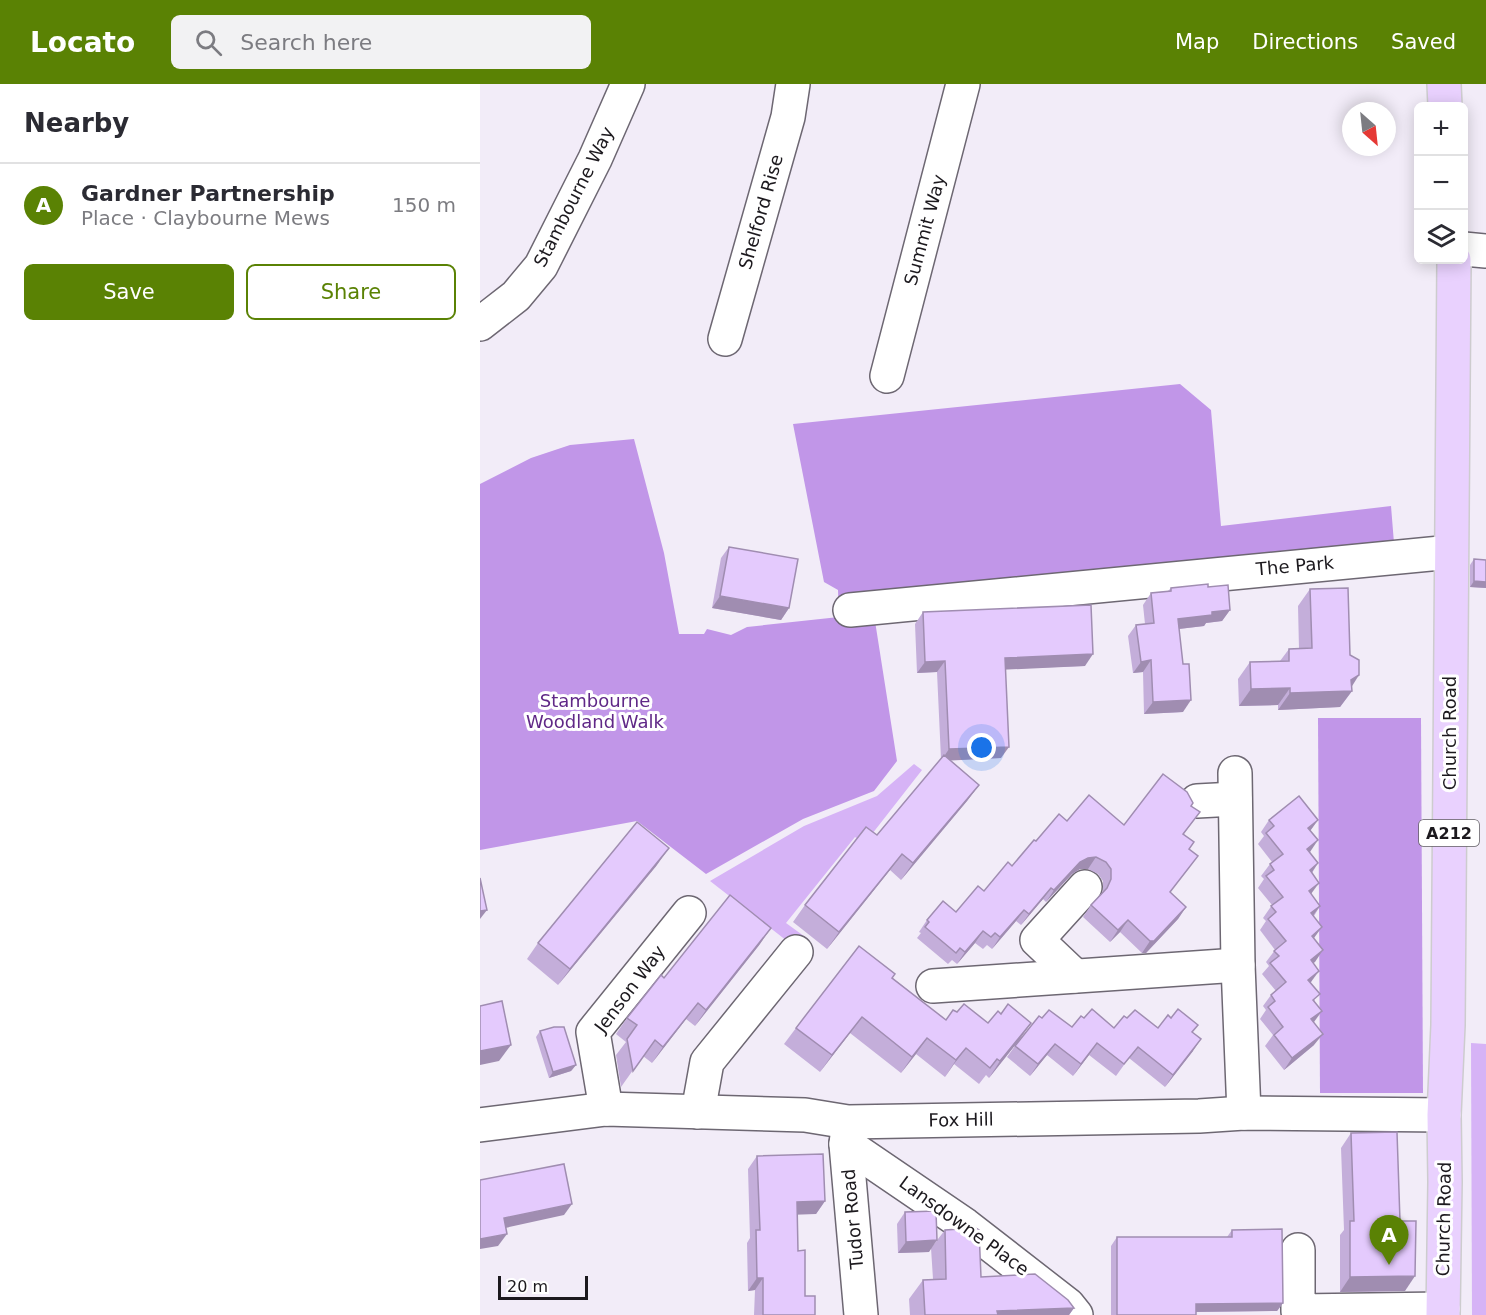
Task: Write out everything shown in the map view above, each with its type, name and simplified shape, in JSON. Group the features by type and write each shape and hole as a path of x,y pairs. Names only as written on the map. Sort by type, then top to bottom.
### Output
{"main road":[{"path":"1444,84 1445,102"},
{"name":"Church Road","path":"1443,1312 1444,1114 1448,1013 1454,264"}],"street":[{"name":"Stambourne Way","path":"480,324 516,296 541,266 595,159 628,84"},
{"name":"Shelford Rise","path":"725,339 788,117 793,84"},
{"name":"Summit Way","path":"887,376 963,84"},
{"path":"1468,249 1486,250"},
{"name":"The Park","path":"850,610 1451,552"},
{"path":"1197,801 1235,786 1238,965 1244,1113"},
{"path":"1075,976 1037,940 1085,887"},
{"name":"Jenson Way","path":"606,1109 593,1032 689,913"},
{"path":"698,1112 707,1062 796,952"},
{"path":"933,986 1238,965"},
{"name":"Fox Hill","path":"480,1125 606,1109 805,1115 847,1133 1244,1113 1444,1114"},
{"name":"Tudor Road","path":"847,1133 861,1315"},
{"name":"Lansdowne Place","path":"847,1133 1068,1305 1076,1315"},
{"path":"1298,1251 1298,1311 1443,1312"}],"shaded area":[{"path":"914,764 922,770 865,843 855,837 786,923 808,939 796,948 710,881 804,826 877,796"},
{"path":"1471,1043 1486,1044 1486,1315 1472,1315"}],"green space":[{"name":"Stambourne Woodland Walk","path":"1180,384 1211,410 1221,526 1391,506 1394,543 872,602 897,761 874,791 803,819 706,874 637,821 480,850 480,484 531,458 570,445 634,439 664,553 679,634 704,634 707,629 731,635 747,627 839,617 838,590 824,582 793,424"},
{"path":"1318,718 1421,718 1423,1093 1320,1093"}],"building":[{"path":"729,547 798,559 789,608 720,596"},
{"path":"1474,559 1486,560 1486,582 1474,581"},
{"path":"1208,584 1208,587 1228,585 1230,610 1212,612 1212,615 1178,619 1183,664 1189,664 1191,700 1153,702 1151,660 1141,662 1136,625 1154,623 1151,593 1171,591 1171,588"},
{"path":"1348,588 1350,655 1359,660 1359,675 1351,680 1352,691 1290,693 1290,688 1251,689 1250,662 1289,661 1289,649 1312,648 1310,589"},
{"path":"1091,605 1093,654 1005,658 1009,747 949,749 945,661 925,662 923,612"},
{"path":"944,755 979,785 913,863 902,854 839,932 805,905 866,827 877,835"},
{"path":"1163,774 1187,792 1193,803 1191,806 1200,812 1183,834 1194,842 1189,849 1198,856 1170,892 1186,907 1154,941 1150,941 1128,920 1118,930 1091,905 1107,888 1111,879 1111,869 1106,862 1096,857 1080,862 1054,890 1051,888 1029,914 1024,910 1000,937 995,933 991,937 983,931 965,952 960,948 956,953 925,927 929,922 927,920 943,901 956,912 978,886 984,891 1008,862 1012,866 1059,814 1067,821 1089,795 1124,825"},
{"path":"1299,796 1318,820 1308,828 1318,840 1307,849 1318,863 1310,870 1319,883 1309,891 1320,906 1311,913 1322,927 1312,936 1323,950 1311,960 1319,971 1308,980 1320,994 1313,1000 1322,1011 1311,1019 1323,1034 1292,1058 1274,1035 1283,1027 1268,1007 1275,1001 1271,995 1286,982 1270,963 1279,956 1274,951 1286,941 1268,919 1276,912 1271,906 1283,897 1266,876 1274,870 1270,864 1283,854 1266,833 1274,826 1269,820"},
{"path":"637,822 669,848 570,969 538,943"},
{"path":"480,878 487,910 480,911"},
{"path":"730,895 771,928 706,1010 698,1003 663,1047 655,1040 633,1071 627,1039 637,1025 627,1018 661,975 664,978"},
{"path":"859,946 895,974 892,978 946,1020 953,1010 957,1012 964,1004 988,1023 998,1011 1001,1014 1008,1004 1031,1023 1000,1061 997,1059 990,1068 966,1048 956,1060 927,1038 912,1057 862,1017 832,1055 796,1028"},
{"path":"502,1001 511,1045 480,1051 480,1006"},
{"path":"1092,1009 1114,1028 1124,1016 1127,1018 1135,1010 1158,1028 1168,1015 1171,1018 1178,1009 1198,1025 1192,1032 1201,1039 1173,1075 1138,1047 1124,1064 1097,1043 1081,1064 1055,1044 1038,1064 1015,1046 1039,1016 1042,1018 1049,1010 1072,1027 1081,1016 1084,1018"},
{"path":"564,1027 576,1065 553,1072 540,1031"},
{"path":"1397,1132 1400,1221 1416,1221 1415,1276 1350,1277 1350,1221 1354,1221 1351,1133"},
{"path":"823,1154 825,1201 797,1202 798,1251 805,1250 805,1296 815,1296 815,1315 763,1315 763,1278 757,1278 756,1230 760,1230 757,1156"},
{"path":"564,1164 572,1204 504,1218 507,1234 480,1239 480,1180"},
{"path":"936,1211 937,1240 906,1242 905,1212"},
{"path":"976,1228 979,1230 981,1277 1035,1274 1068,1300 1074,1308 997,1311 998,1315 925,1315 923,1280 946,1279 945,1230"},
{"path":"1282,1229 1283,1303 1196,1304 1196,1315 1117,1315 1117,1237 1232,1237 1232,1230"}],"place":[{"name":"Gardner Partnership","path":"1389,1265"}]}
